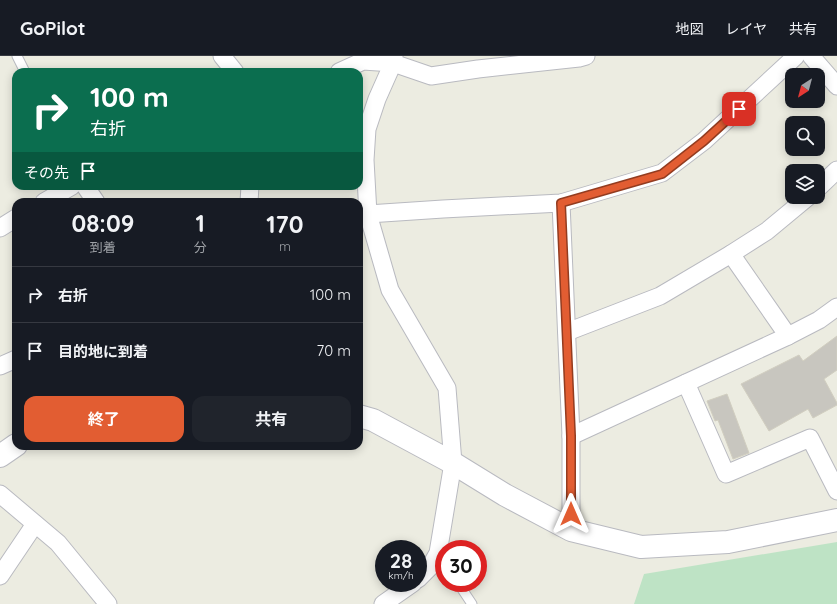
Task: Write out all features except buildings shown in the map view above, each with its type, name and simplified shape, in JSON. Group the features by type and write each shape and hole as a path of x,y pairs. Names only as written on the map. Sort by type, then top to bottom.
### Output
{"street":[{"path":"222,56 232,68"},
{"path":"348,68 363,61 393,60 431,76 586,56"},
{"path":"368,214 561,203 662,174 704,141 796,56"},
{"path":"811,56 837,86"},
{"path":"393,60 377,99 367,129 365,160 368,214 390,290 447,388 453,463 443,540"},
{"path":"825,181 837,170"},
{"path":"51,198 65,190"},
{"path":"561,203 571,436 571,530"},
{"path":"567,332 660,296 767,231 800,204"},
{"path":"0,228 12,220"},
{"path":"731,254 788,336"},
{"path":"571,436 788,336 819,320 837,307"},
{"path":"0,366 12,361"},
{"path":"686,383 726,474 810,438 837,491"},
{"path":"363,417 374,420 453,463 505,495 571,530 641,547 728,542 837,520"},
{"path":"0,456 12,448"},
{"path":"0,494 58,543 108,604"},
{"path":"0,576 35,524"},
{"path":"427,570 435,562"},
{"path":"383,604 400,592"}],"lane":[{"path":"17,56 24,68"},
{"path":"464,592 472,604"}],"green space":[{"path":"837,542 837,604 634,604 644,574"}],"route":[{"path":"571,514 571,436 561,203 662,174 704,141 739,109"}]}
